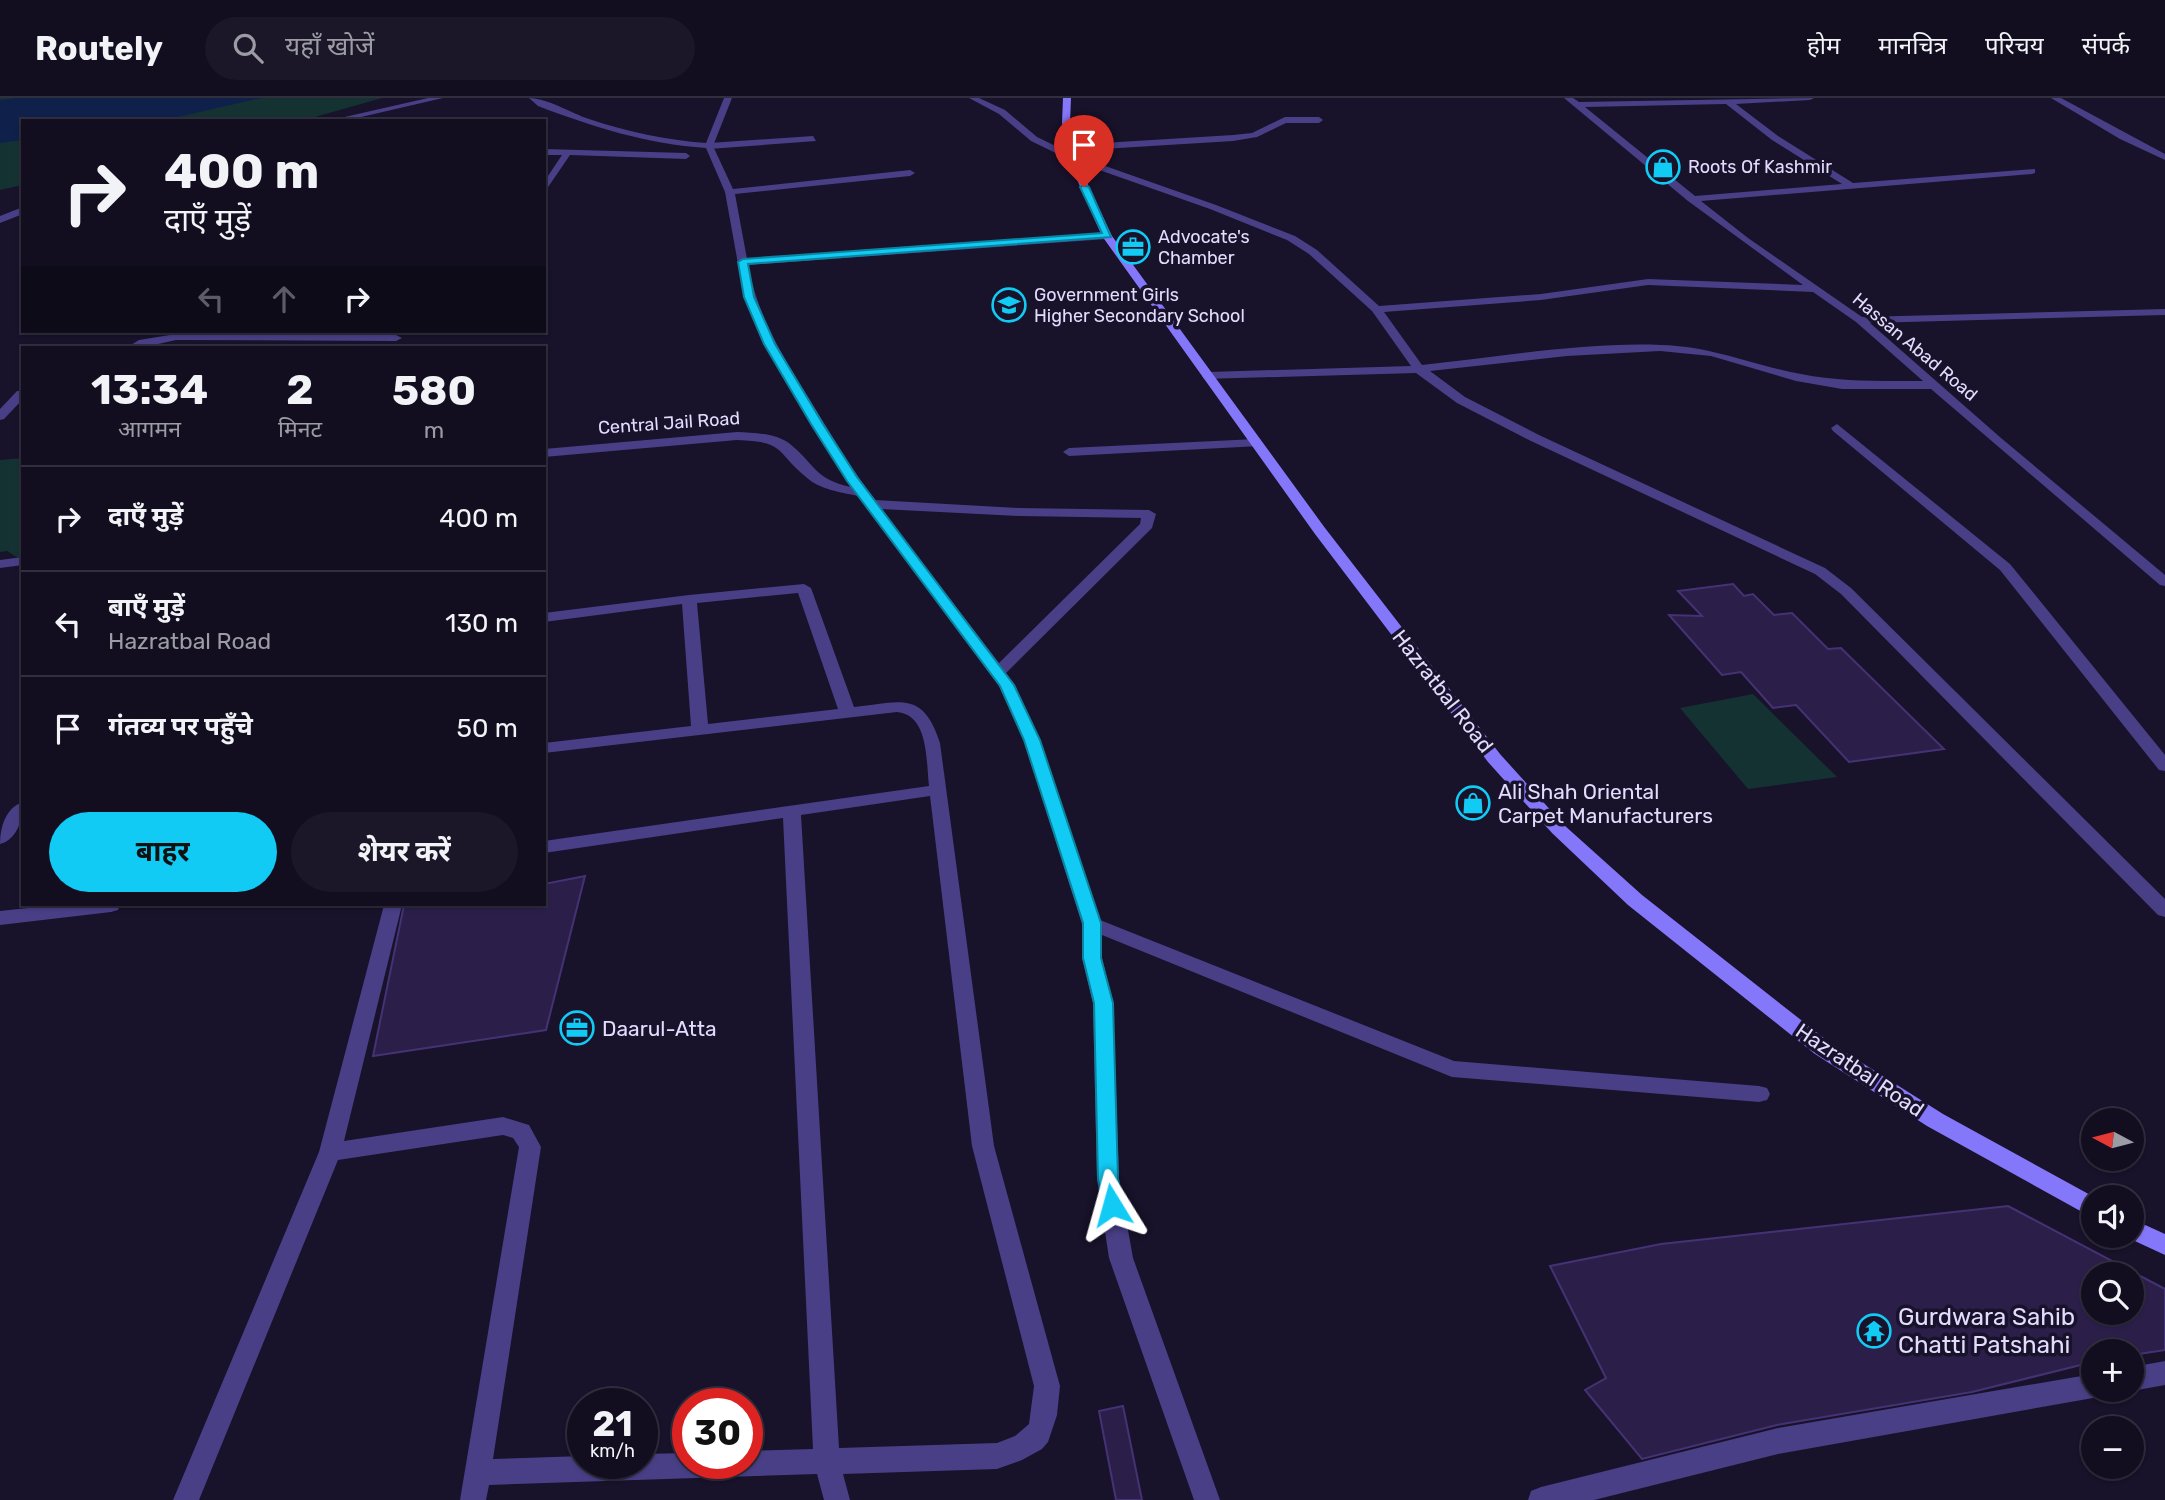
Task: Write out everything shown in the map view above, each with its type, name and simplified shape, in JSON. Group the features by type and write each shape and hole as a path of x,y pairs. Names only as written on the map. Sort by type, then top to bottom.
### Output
{"main road":[{"name":"Hazratbal Road","path":"1068,98 1066,123 1070,152 1107,236 1320,531 1494,758 1558,830 1635,900 1822,1048 1935,1121 2081,1201"},
{"path":"2144,1235 2165,1245"}],"street":[{"path":"340,119 439,98"},
{"path":"533,98 541,104 609,128 657,142 712,152"},
{"path":"728,98 712,152 730,192 749,297 770,344 817,424 866,498 1007,685 1032,740 1092,923 1092,958 1103,1003 1108,1179 1121,1258 1207,1500"},
{"path":"973,98 1002,112 1034,139 1291,239 1324,261 1376,309 1419,369 1461,400 1820,571 1846,591 2165,910"},
{"path":"1572,101 1728,102 1810,98"},
{"path":"2055,98 2123,137 2165,156"},
{"name":"Hassan Abad Road","path":"1572,101 1691,199 1860,320 2165,582"},
{"path":"1728,102 1775,138 1849,184"},
{"path":"1070,152 1233,138 1254,135 1284,120 1319,120"},
{"path":"546,152 712,152 813,139"},
{"path":"546,187 568,152"},
{"path":"1691,199 2032,171"},
{"path":"730,192 910,173"},
{"path":"1,219 21,211"},
{"path":"743,262 1107,236"},
{"path":"1376,309 1541,297 1648,282 1814,289"},
{"path":"1860,320 2165,312"},
{"path":"136,346 143,342 176,337 396,338"},
{"path":"1208,376 1419,369 1567,353 1688,349 1712,353 1796,377 1842,385 1934,385"},
{"path":"0,393 21,394"},
{"path":"0,416 21,395"},
{"path":"1837,428 2005,567 2165,766"},
{"name":"Central Jail Road","path":"546,453 737,436 762,438 784,445 812,476 866,498 1020,512 1165,513"},
{"path":"1069,452 1256,443"},
{"path":"998,673 1147,525 1149,514"},
{"path":"0,564 21,561"},
{"path":"546,618 690,599 804,588 848,713"},
{"path":"690,599 700,730"},
{"path":"478,1472 998,1456 1025,1447 1040,1434 1045,1415 1047,1386 983,1146 932,743 922,714 915,709 897,708 546,748"},
{"path":"546,847 936,790"},
{"path":"0,838 21,811"},
{"path":"792,811 827,1463 837,1500"},
{"path":"0,918 102,906"},
{"path":"186,1500 330,1152 393,906"},
{"path":"1092,923 1452,1069 1759,1094"},
{"path":"330,1152 503,1126 522,1130 528,1137 530,1147 473,1500"},
{"path":"2144,1377 2165,1373"},
{"path":"1541,1500 1778,1441 2081,1388"}],"green space":[{"path":"0,98 382,98 308,119 21,119 21,185 0,190"},
{"path":"21,458 21,557 18,558 7,551 0,552 0,460"},
{"path":"1753,694 1837,777 1748,789 1680,708"}],"water":[{"path":"262,98 169,119 21,119 21,140 0,143 0,100"}],"building":[{"path":"1733,584 1744,596 1753,594 1774,615 1792,613 1828,649 1841,648 1944,749 1849,762 1796,705 1773,708 1741,672 1722,675 1669,615 1702,616 1678,591"},
{"path":"585,876 546,1030 373,1056 404,906 546,906 546,884"},
{"name":"Gurdwara Sahib Chatti Patshahi","path":"2008,1206 2081,1245 2081,1248 2087,1248 2114,1262 2081,1262 2081,1325 2144,1325 2144,1278 2165,1289 2165,1350 2144,1353 2144,1339 2081,1339 2081,1365 1972,1392 1777,1425 1642,1459 1585,1390 1606,1378 1550,1266 1661,1244"},
{"path":"1123,1406 1142,1500 1116,1500 1099,1411"}],"place":[{"name":"Roots Of Kashmir","path":"1663,167"},
{"name":"Advocate's Chamber","path":"1133,247"},
{"name":"Government Girls Higher Secondary School","path":"1009,305"},
{"name":"Ali Shah Oriental Carpet Manufacturers","path":"1473,803"},
{"name":"Daarul-Atta","path":"577,1028"},
{"name":"Gurdwara Sahib Chatti Patshahi","path":"1874,1331"}],"route":[{"path":"1084,187 1107,236 743,262 749,297 770,344 817,424 852,479 1007,685 1032,740 1092,923 1092,958 1103,1003 1108,1179 1112,1205"}]}
